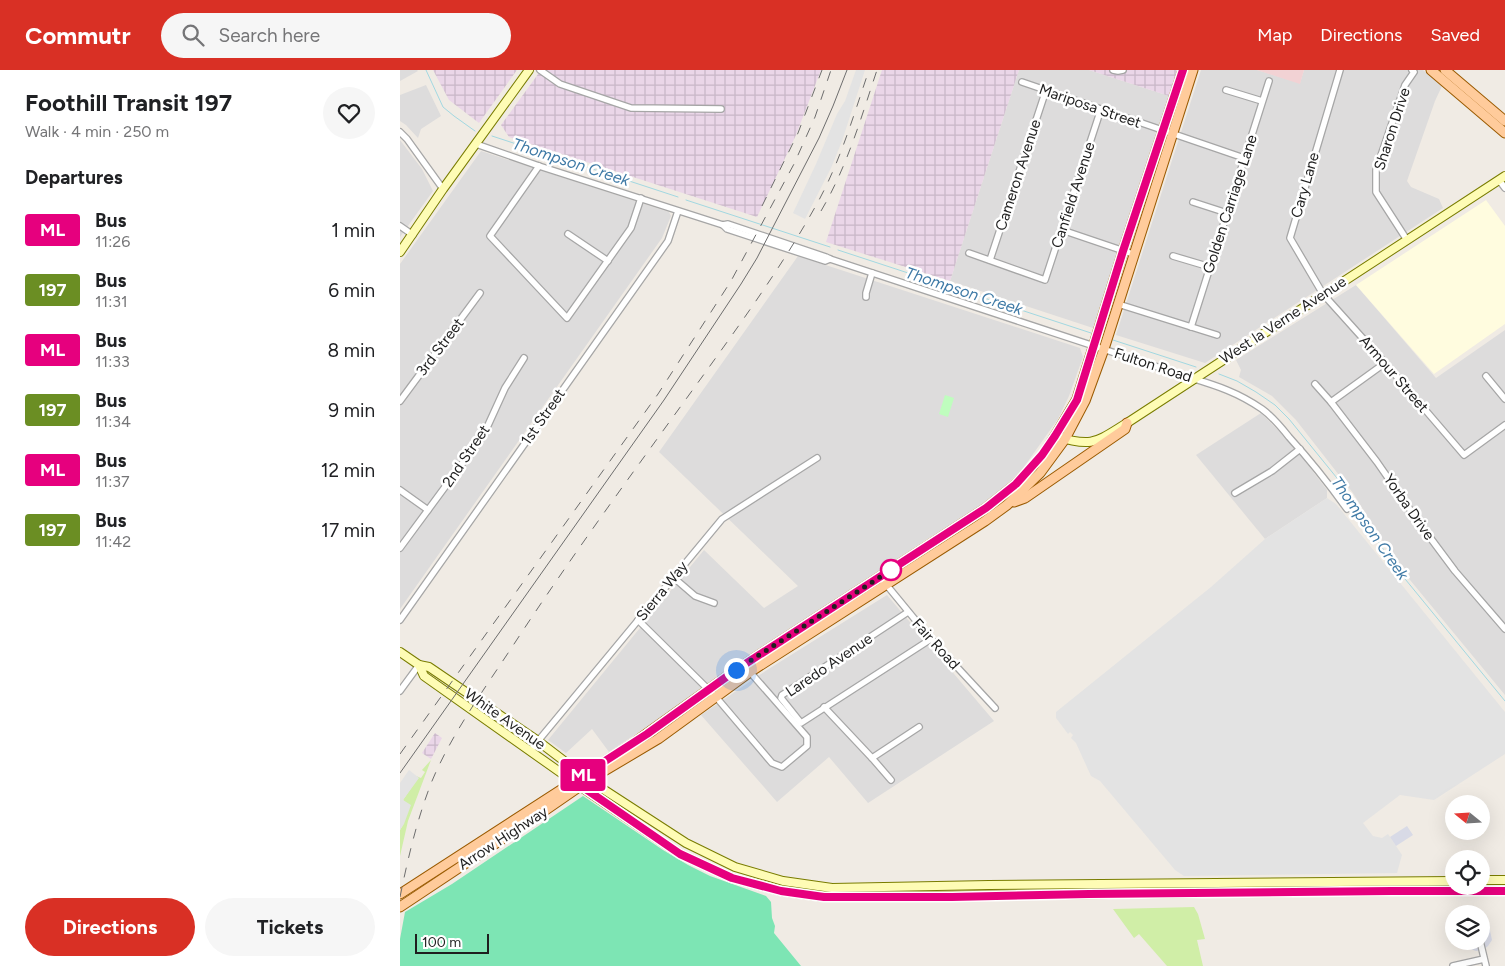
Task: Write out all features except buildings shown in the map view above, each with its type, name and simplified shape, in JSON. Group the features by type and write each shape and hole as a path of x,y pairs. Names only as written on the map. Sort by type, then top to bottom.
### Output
{"main road":[{"path":"400,252 529,70"},
{"name":"Arrow Highway","path":"400,907 586,778 658,738 883,580 1007,506 1040,473 1060,438 1085,401 1104,349 1168,132 1183,70"},
{"name":"Arrow Highway","path":"1060,438 1077,400 1123,251 1193,70"},
{"path":"1431,70 1505,133"},
{"path":"1445,70 1505,121"},
{"name":"West la Verne Avenue","path":"1060,438 1081,443 1098,441 1502,178"},
{"path":"1007,506 1025,498 1125,429 1127,423"},
{"path":"586,778 736,670 883,580 1000,498 1060,438"},
{"name":"White Avenue","path":"400,652 419,665 429,667 538,741 586,778 686,843 735,867 783,881 832,888 1445,881"},
{"name":"White Avenue","path":"419,665 424,676 680,854 732,878 781,891 824,897 1505,891"},
{"path":"400,894 578,784"},
{"path":"1490,880 1505,880"}],"street":[{"path":"540,70 560,84 631,108 721,109"},
{"path":"1113,70 1123,70"},
{"name":"Cary Lane","path":"1323,294 1290,238 1340,70"},
{"name":"Sharon Drive","path":"1407,240 1376,192 1376,170 1405,85 1413,71"},
{"name":"Golden Carriage Lane","path":"1191,327 1269,81"},
{"name":"Mariposa Street","path":"1022,82 1244,158"},
{"name":"Cameron Avenue","path":"990,260 1046,90"},
{"path":"1226,90 1262,101"},
{"name":"Canfield Avenue","path":"990,260 1045,280 1101,109"},
{"path":"400,132 443,189"},
{"name":"Fulton Road","path":"476,144 678,211 723,225 728,224 1195,379 1210,382 1233,392 1270,415 1333,489 1346,509"},
{"path":"539,166 490,236 567,318 631,228 641,198"},
{"path":"1502,178 1505,188"},
{"path":"1193,202 1227,213"},
{"name":"1st Street","path":"400,620 668,241 678,211"},
{"path":"400,226 412,235"},
{"path":"1062,230 1133,254"},
{"path":"568,234 608,261"},
{"path":"969,253 990,260"},
{"path":"1173,256 1210,266"},
{"path":"866,297 872,273"},
{"name":"3rd Street","path":"400,401 480,293"},
{"name":"Armour Street","path":"1323,294 1464,455 1505,425"},
{"path":"1118,304 1216,335"},
{"name":"2nd Street","path":"400,548 484,434 505,388 524,358"},
{"path":"1330,402 1385,363"},
{"path":"1486,376 1505,399"},
{"name":"Yorba Drive","path":"1314,384 1377,462 1455,571 1505,629"},
{"path":"1235,493 1272,471 1300,449"},
{"name":"Sierra Way","path":"531,750 722,519 817,458"},
{"path":"400,490 428,510"},
{"path":"1000,498 1007,506"},
{"path":"673,578 695,596 714,603"},
{"name":"Fair Road","path":"883,580 931,639 995,708"},
{"name":"Laredo Avenue","path":"908,612 782,695 781,698 801,723 931,639"},
{"path":"638,620 709,689 772,763 782,767 807,746 807,737 750,672"},
{"path":"400,692 419,665"},
{"path":"824,707 891,780"},
{"path":"872,758 919,727"},
{"path":"1482,950 1486,966"},
{"path":"1453,966 1484,959"}],"shaded area":[{"path":"400,70 417,70 418,71 400,81"},
{"path":"433,70 517,70 479,123 449,100"},
{"path":"541,70 821,70 796,135 757,217 509,137 501,125"},
{"path":"856,70 865,70 842,141 831,168 805,219 793,213 837,114 845,101"},
{"path":"882,70 1019,70 950,281 826,242"},
{"path":"1019,70 1089,70 1169,96 1093,328 950,281"},
{"path":"1089,70 1178,70 1169,96"},
{"path":"1201,70 1257,70 1300,83 1304,70 1423,70 1442,86 1407,181 1411,187 1439,199 1443,208 1205,363 1116,335"},
{"path":"1257,70 1304,70 1300,84"},
{"path":"426,85 441,116 421,129 418,138 400,121 400,95"},
{"path":"400,140 422,169 433,191 400,237"},
{"path":"481,151 669,212 671,216 662,238 400,609 400,264"},
{"path":"1486,200 1505,226 1505,324 1434,374 1356,285"},
{"path":"798,256 1080,348 1083,357 1069,396 1058,419 1021,471 985,504 924,541 609,752 592,729 566,753 548,740 704,550 764,608 798,586 659,452"},
{"path":"1356,285 1436,378 1505,330 1505,695 1396,563 1353,493 1296,420 1272,396 1239,377 1241,370 1236,360"},
{"path":"1261,413 1292,444 1327,490 1327,498 1265,539 1196,455"},
{"path":"1327,498 1336,504 1505,712 1505,754 1434,800 1400,795 1363,823 1373,836 1382,838 1388,834 1402,855 1397,873 1184,876 1175,870 1100,781 1091,776 1076,743 1071,738 1073,735 1070,732 1068,734 1056,718 1056,712 1211,587 1265,539"},
{"path":"887,595 994,721 868,803 829,757 777,802 701,715 767,670"},
{"path":"435,733 442,738 431,759 422,753"},
{"path":"409,770 419,778 403,800 411,805 400,830 400,783"},
{"path":"1407,826 1413,835 1396,846 1390,837"}],"green space":[{"path":"945,395 954,398 948,417 939,414"},
{"path":"431,760 408,821 400,856 400,830 403,825 406,803 403,800 418,778 416,776 421,778 425,772 422,770"},
{"path":"583,796 688,865 710,876 766,896 771,902 772,918 775,926 774,933 801,966 400,966 400,939 405,912 452,884"},
{"path":"1194,907 1198,914 1205,939 1197,940 1203,966 1167,966 1139,934 1134,938 1113,909"}],"waterway":[{"name":"Thompson Creek","path":"426,70 443,107 475,131"},
{"name":"Thompson Creek","path":"492,136 678,197"},
{"name":"Thompson Creek","path":"686,200 830,247"},
{"name":"Thompson Creek","path":"838,250 1091,333"},
{"name":"Thompson Creek","path":"1113,340 1196,367"},
{"name":"Thompson Creek","path":"1219,374 1237,381 1256,392 1275,405 1289,419 1341,483 1392,563 1505,701"}],"tram line":[{"path":"400,773 664,400 741,284 757,258 819,138 847,70"}],"railway":[{"path":"762,206 798,133 822,70"},
{"path":"400,754 658,394 731,281 794,164 815,117 831,70"},
{"path":"400,897 422,810 432,781 450,744 482,692 561,574 733,334 792,246 819,200 834,169 869,70"},
{"path":"821,211 846,160 877,70"}],"bus line":[{"name":"ML","path":"1183,70 1123,251 1077,400 1055,436 1028,472 1000,498 986,508 736,670 647,734 574,781 680,854 732,878 781,891 824,897 1505,891"}],"route":[{"path":"736,670 891,570"}]}
